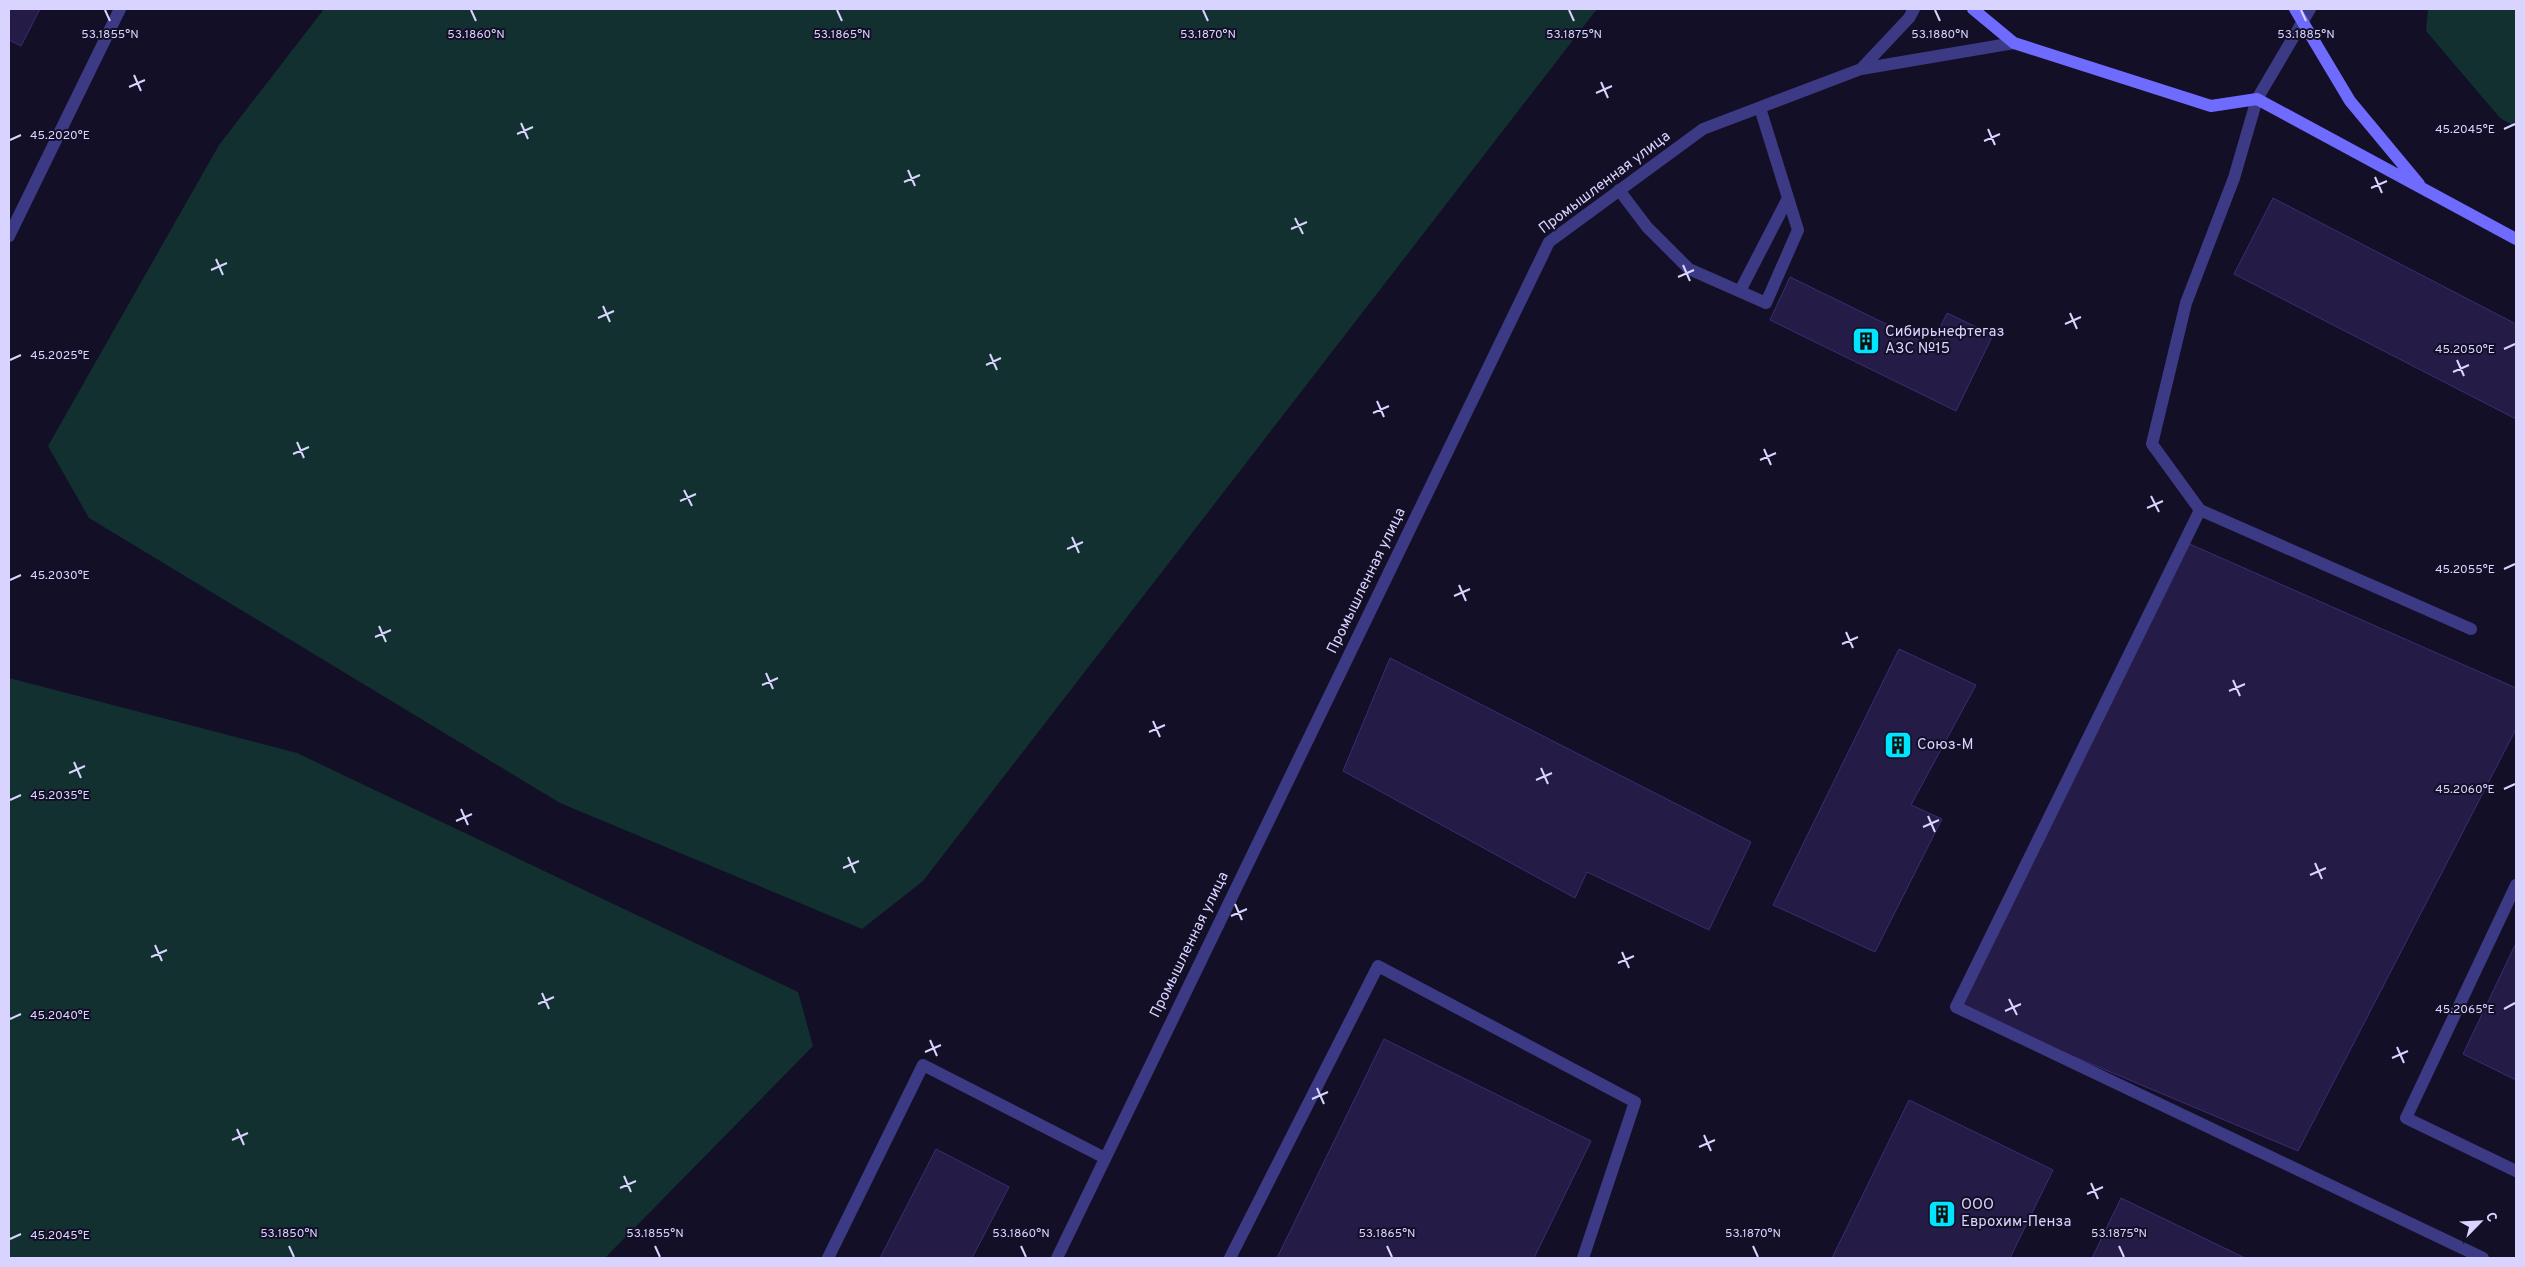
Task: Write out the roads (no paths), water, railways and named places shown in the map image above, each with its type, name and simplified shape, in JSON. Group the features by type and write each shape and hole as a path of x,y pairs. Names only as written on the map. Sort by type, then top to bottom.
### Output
{"street":[{"path":"9,236 120,9"},
{"path":"1861,69 1909,18 1914,9"},
{"path":"1973,9 2014,43 2211,106 2257,99 2516,239"},
{"path":"2295,9 2350,101 2424,190"},
{"path":"2310,9 2257,99 2234,178 2186,303 2152,444 2200,510 2471,629"},
{"path":"1861,69 2014,43"},
{"name":"Промышленная улица","path":"1057,1258 1549,242 1703,129 1861,69"},
{"path":"1619,190 1647,227 1689,269 1766,303 1798,230 1760,108"},
{"path":"1740,291 1788,198"},
{"path":"2200,510 1956,1007 2483,1258"},
{"path":"2516,886 2406,1118 2516,1171"},
{"path":"1230,1258 1378,966 1635,1102 1583,1258"},
{"path":"828,1258 923,1065 1105,1158"}],"place":[{"name":"Сибирьнефтегаз АЗС №15","path":"1866,341"},
{"name":"Союз-М","path":"1898,745"},
{"name":"ООО Еврохим-Пенза","path":"1942,1214"}]}
